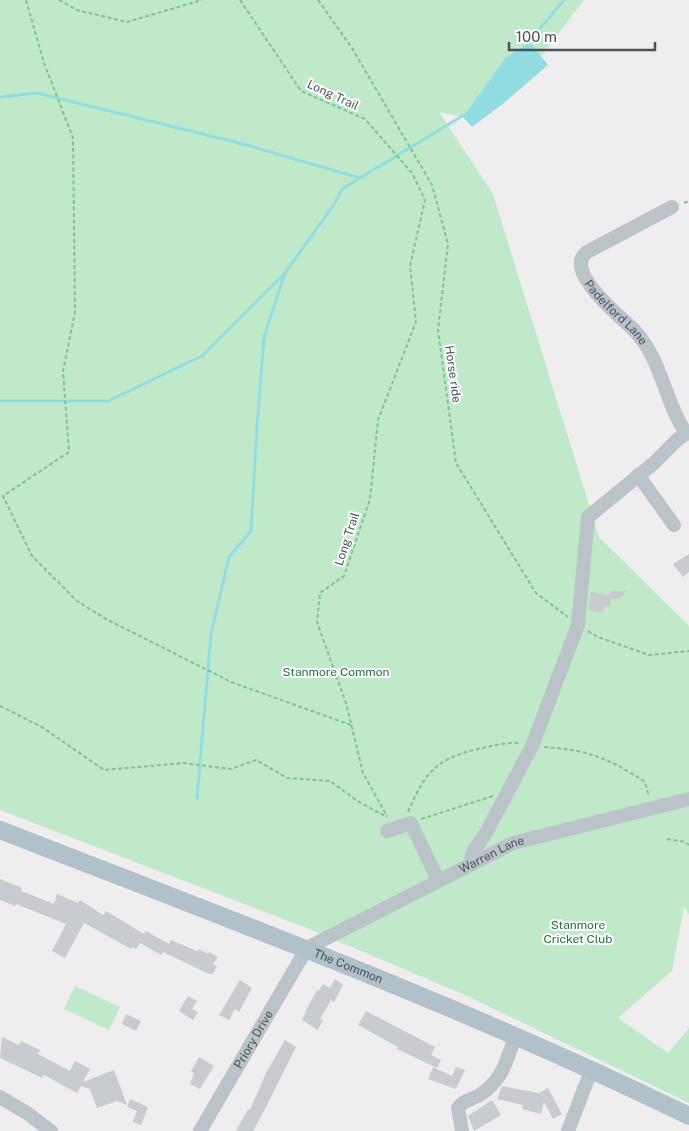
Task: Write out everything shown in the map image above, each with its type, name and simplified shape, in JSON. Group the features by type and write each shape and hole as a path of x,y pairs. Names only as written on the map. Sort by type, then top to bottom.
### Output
{"main road":[{"name":"The Common","path":"0,830 307,948 515,1037 689,1116"}],"street":[{"name":"Padelford Lane","path":"672,207 587,252 582,258 581,265 590,284 598,295 635,331 652,355 666,386 674,412 688,433"},
{"path":"470,864 473,852 486,833 532,746 578,625 588,517 688,433"},
{"path":"638,475 674,525"},
{"name":"Warren Lane","path":"307,948 513,843 689,799"},
{"path":"387,831 411,823 438,880"},
{"name":"Priory Drive","path":"200,1131 307,948"},
{"path":"462,1131 458,1108 468,1100 479,1096 505,1070 515,1037"},
{"path":"568,1131 591,1071"},
{"path":"0,1097 27,1113 51,1131"}],"path":[{"path":"26,0 44,63 73,138 75,312 63,371 69,452 3,496 32,556 77,601 106,619 232,682 351,725"},
{"path":"59,0 78,10 127,22 202,0"},
{"name":"Long Trail","path":"0,706 42,727 104,770 184,763 231,769 256,760 287,778 330,781 359,802 387,816 363,773 351,725 317,622 320,593 344,576 370,499 378,420 416,322 410,266 425,200 412,173 365,119 301,91 240,0"},
{"name":"Horse ride","path":"318,0 352,48 432,185 448,244 438,330 456,463 536,593 578,625 598,637 649,654 689,651"},
{"path":"411,823 446,809 509,791"},
{"path":"667,839 685,842 689,845"}],"green space":[{"name":"Stanmore Common","path":"0,0 584,0 541,56 530,42 505,58 463,117 439,112 493,194 599,537 689,626 689,914 684,907 672,971 618,1018 668,1053 689,1028 689,1103 465,995 309,929 0,810"},
{"path":"75,986 120,1007 109,1030 64,1009"}],"water":[{"path":"530,42 548,65 504,103 472,127 463,117 505,58"}],"building":[{"path":"689,554 689,572 683,577 673,564"},
{"path":"610,591 626,591 620,599 611,599 609,607 604,606 603,613 588,610 591,592 610,595"},
{"path":"0,879 22,888 21,891 54,904 57,894 78,903 80,900 103,915 106,911 144,934 146,931 169,944 171,940 197,951 199,949 208,954 209,952 218,957 213,964 217,966 213,974 209,974 163,952 161,955 140,943 136,949 132,947 131,949 84,923 65,958 52,951 66,924 16,904 15,906 0,900"},
{"path":"335,979 343,985 334,1002 331,1000 320,1019 323,1020 318,1030 302,1020 317,990 318,992 323,984 330,988"},
{"path":"240,980 252,988 239,1012 235,1009 229,1020 219,1015"},
{"path":"188,996 197,1001 192,1009 198,1012 193,1020 179,1011"},
{"path":"366,1011 435,1047 431,1055 441,1060 437,1068 397,1049 398,1047 358,1025"},
{"path":"126,1014 141,1021 136,1031 122,1024"},
{"path":"2,1037 19,1045 21,1041 40,1050 38,1054 70,1071 75,1061 90,1069 83,1082 114,1070 127,1105 117,1101 97,1108 90,1089 81,1086 77,1093 44,1075 42,1078 0,1058"},
{"path":"285,1040 296,1047 265,1109 253,1131 236,1131 248,1109 250,1110 266,1073"},
{"path":"199,1057 214,1066 200,1089 190,1084 194,1073 191,1071"},
{"path":"433,1067 452,1076 456,1067 465,1070 456,1089 428,1079"},
{"path":"502,1086 539,1093 548,1088 562,1114 553,1119 544,1102 541,1114 522,1109 523,1105 497,1099"},
{"path":"130,1099 148,1107 141,1125 133,1122 137,1111 127,1107"},
{"path":"492,1100 501,1115 474,1131 468,1116"}],"waterway":[{"path":"528,43 564,0"},
{"path":"0,97 37,93 243,144 360,178"},
{"path":"197,798 211,634 229,557 251,531 264,337 285,273 335,203 342,189 464,115"},
{"path":"0,401 108,401 202,356 285,273"}],"park label":[{"name":"Stanmore Cricket Club","path":"578,932"}]}
